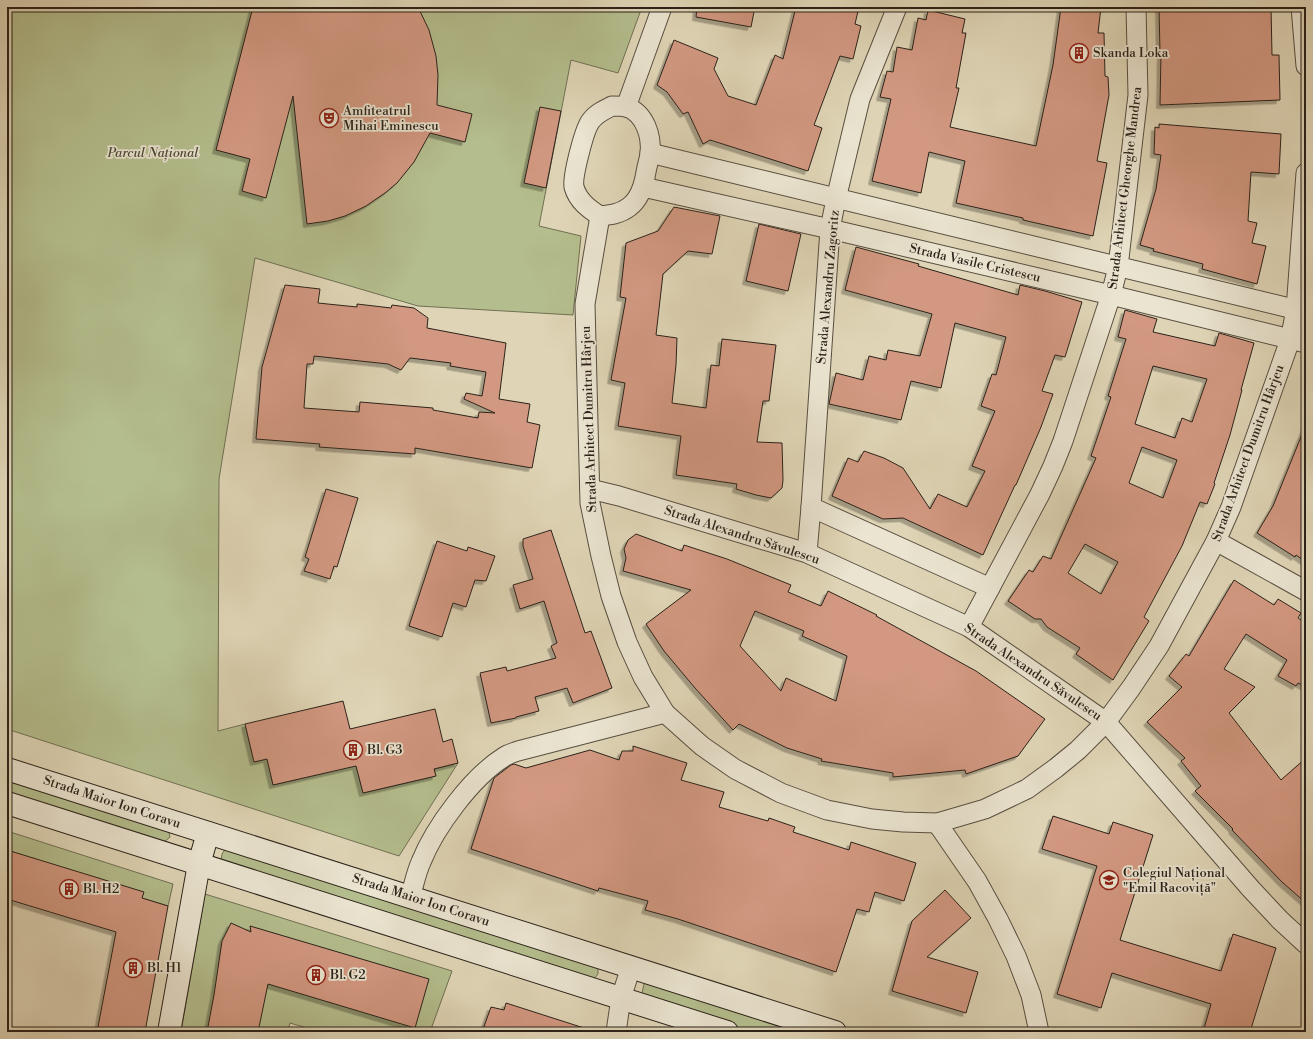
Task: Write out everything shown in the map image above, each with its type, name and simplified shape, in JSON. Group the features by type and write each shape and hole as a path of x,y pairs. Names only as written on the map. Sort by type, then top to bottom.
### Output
{"street":[{"path":"626,107 662,7"},
{"name":"Strada Alexandru Zagoritz","path":"807,553 830,228 860,99 897,7"},
{"name":"Strada Arhitect Gheorghe Mandrea","path":"969,627 1040,494 1053,466 1063,441 1112,295 1118,267 1138,95 1136,7"},
{"path":"1301,7 1306,66"},
{"path":"612,106 626,107 637,113 646,126 650,140 650,153 643,187 638,197 630,207 616,214 600,216 588,208 579,197 574,186 574,177 585,132 590,121 600,112 612,106"},
{"path":"650,153 1301,311"},
{"name":"Strada Arhitect Dumitru Hârjeu","path":"600,216 584,304 590,502 601,556 612,596 627,642 643,677 665,713 702,746 735,769 781,793 827,810 872,819 937,823 985,809 1027,789 1056,768 1078,750 1106,722 1159,646 1216,541 1298,342 1301,311 1306,173"},
{"name":"Strada Vasile Cristescu","path":"643,187 830,228 1112,295 1298,342"},
{"name":"Strada Alexandru Săvulescu","path":"590,489 619,496 807,553 969,627 1106,722 1251,890 1306,944"},
{"path":"811,507 990,588"},
{"path":"1216,541 1306,591"},
{"path":"410,897 421,862 435,835 470,786 491,766 505,756 518,751 665,713"},
{"name":"Strada Maior Ion Coravu","path":"7,769 835,1032"},
{"path":"7,803 727,1032"},
{"path":"937,823 977,882 998,919 1016,956 1031,995 1039,1032"},
{"path":"169,1032 199,864 208,833"},
{"path":"616,1032 621,998 631,967"}],"green space":[{"name":"Parcul Național","path":"7,7 642,7 618,73 571,60 539,226 581,236 573,315 418,306 255,258 219,479 218,731 245,724 254,762 267,759 273,785 333,771 355,761 363,793 436,776 434,769 458,763 399,856 7,729"},
{"path":"7,775 168,828 170,837 163,843 7,796"},
{"path":"7,831 173,884 168,906 142,898 143,893 7,850"},
{"path":"226,848 598,967 598,974 593,980 221,861 222,854"},
{"path":"205,894 452,971 430,1032 321,1032 290,1023 287,1032 181,1032"},
{"path":"647,982 813,1032 750,1032 644,998 642,993 644,984"}],"building":[{"name":"Amfiteatrul Mihai Eminescu","path":"253,7 418,7 429,30 436,56 438,75 437,105 472,114 465,142 430,133 414,162 397,183 385,193 366,206 345,216 328,221 307,224 293,96 266,198 242,191 250,159 216,150"},
{"path":"697,7 755,7 751,27 696,17"},
{"path":"796,7 859,7 855,24 861,26 853,59 840,56 814,125 822,128 808,171 710,140 703,144 688,112 683,114 667,92 657,85 674,40 718,58 714,69 728,96 756,105 775,55 783,59"},
{"path":"1061,7 1101,7 1098,33 1104,33 1105,76 1108,77 1109,95 1097,161 1107,163 1093,236 956,203 965,161 929,152 921,193 872,181 891,99 880,97 887,71 893,72 897,47 912,50 918,18 926,20 928,10 965,19 962,33 966,33 956,88 959,88 950,127 1036,146 1053,65"},
{"path":"1159,7 1271,7 1272,55 1279,55 1280,100 1160,105 1161,53"},
{"path":"540,107 561,111 546,188 524,183"},
{"path":"1159,124 1281,134 1279,174 1251,172 1248,221 1257,223 1252,243 1266,246 1257,284 1202,269 1203,264 1153,251 1154,249 1140,245 1156,189 1161,155 1154,154 1155,127 1159,128"},
{"path":"674,207 720,216 712,254 688,251 663,274 656,335 677,338 672,403 706,408 711,365 719,366 722,339 776,345 769,401 763,401 757,442 782,443 782,488 771,498 736,489 737,484 676,475 681,436 618,426 625,383 611,380 626,298 620,297 626,243 658,231"},
{"path":"759,224 801,234 788,291 746,281"},
{"path":"856,247 919,264 918,266 1018,295 1020,285 1082,302 1065,357 1055,355 1042,391 1053,394 1041,427 983,555 903,518 883,519 832,496 848,458 858,462 864,451 884,458 903,468 930,509 938,494 967,507 985,471 972,466 995,411 981,406 992,374 996,375 1006,337 955,323 941,388 911,381 901,420 829,404 836,373 863,380 869,356 886,360 888,350 920,356 932,314 845,290"},
{"path":"285,285 320,289 318,303 357,307 357,304 391,308 392,305 414,308 428,318 427,328 506,343 499,399 530,404 527,422 540,425 532,468 415,448 415,454 319,447 320,444 256,439 262,367","holes":["314,356 388,364 401,370 410,358 451,363 450,366 486,372 482,396 466,393 464,399 495,413 479,412 478,418 433,410 433,408 360,402 359,412 304,408 307,364 313,364"]},
{"path":"1125,310 1157,319 1153,332 1215,346 1219,333 1254,343 1230,435 1214,483 1215,484 1207,504 1200,502 1182,546 1144,617 1149,621 1113,680 1076,654 1080,648 1047,627 1041,619 1035,619 1008,601 1029,570 1033,572 1043,556 1051,559 1096,458 1091,456 1111,397 1108,396 1126,339 1118,337","holes":["1153,366 1207,379 1192,422 1182,418 1175,438 1135,424","1142,447 1177,460 1163,498 1129,483","1085,544 1118,562 1101,594 1068,573"]},
{"path":"1305,427 1306,562 1296,555 1295,557 1257,533 1273,506"},
{"path":"326,489 358,498 337,567 334,566 330,579 304,571 309,559 305,557"},
{"path":"551,530 585,633 591,631 612,688 573,703 567,688 535,697 539,711 516,718 491,723 480,673 506,667 507,671 556,658 551,646 557,643 544,601 520,609 513,585 533,579 523,546 523,539"},
{"path":"636,534 682,551 684,545 727,559 791,585 788,592 821,606 828,591 877,615 876,616 976,671 1045,719 1018,756 966,774 965,770 893,777 893,773 821,761 822,759 787,748 739,724 733,730 664,651 646,624 691,590 623,571 626,558 624,549 628,540","holes":["755,611 804,631 802,636 847,656 836,701 786,678 781,691 740,646"]},
{"path":"437,541 467,551 468,547 495,556 486,581 475,580 466,607 453,603 442,637 409,626"},
{"path":"1234,580 1274,605 1278,599 1301,613 1298,618 1306,623 1306,687 1298,683 1296,686 1278,676 1287,660 1246,634 1224,669 1255,687 1229,713 1281,780 1306,758 1306,903 1282,882 1232,830 1233,829 1195,791 1201,786 1181,761 1185,758 1147,722 1182,687 1169,676 1186,654 1189,656"},
{"name":"Bl. G3","path":"343,701 350,729 435,709 443,742 452,739 458,763 434,769 436,776 363,793 356,766 273,785 267,759 254,762 245,724"},
{"path":"633,746 687,763 681,780 724,792 719,807 768,821 769,818 795,827 793,832 849,850 851,842 916,863 904,901 875,892 869,912 857,909 836,972 678,919 645,910 648,901 599,888 598,891 471,849 494,778 511,765 514,764 526,768 590,750 619,760 622,751 633,751"},
{"name":"Colegiul Național \"Emil Racoviță\"","path":"1053,816 1109,834 1113,822 1153,835 1120,940 1221,971 1233,934 1276,948 1250,1032 1203,1032 1211,1004 1112,973 1101,1008 1057,994 1097,866 1042,849"},
{"path":"7,850 144,892 142,898 168,906 145,1032 97,1032 116,932 7,899"},
{"path":"945,890 971,918 927,957 978,972 966,1013 892,991 912,921"},
{"name":"Bl. G2","path":"231,923 251,932 250,926 429,979 415,1028 268,984 258,1032 207,1032 222,941"},
{"path":"506,1003 584,1028 583,1032 482,1032 491,1007 504,1010"}],"place":[{"name":"Skanda Loka","path":"1079,53"},
{"name":"Amfiteatrul Mihai Eminescu","path":"329,118"},
{"name":"Bl. G3","path":"353,750"},
{"name":"Colegiul Național \"Emil Racoviță\"","path":"1109,880"},
{"name":"Bl. H2","path":"69,889"},
{"name":"Bl. H1","path":"133,968"},
{"name":"Bl. G2","path":"316,975"}]}
